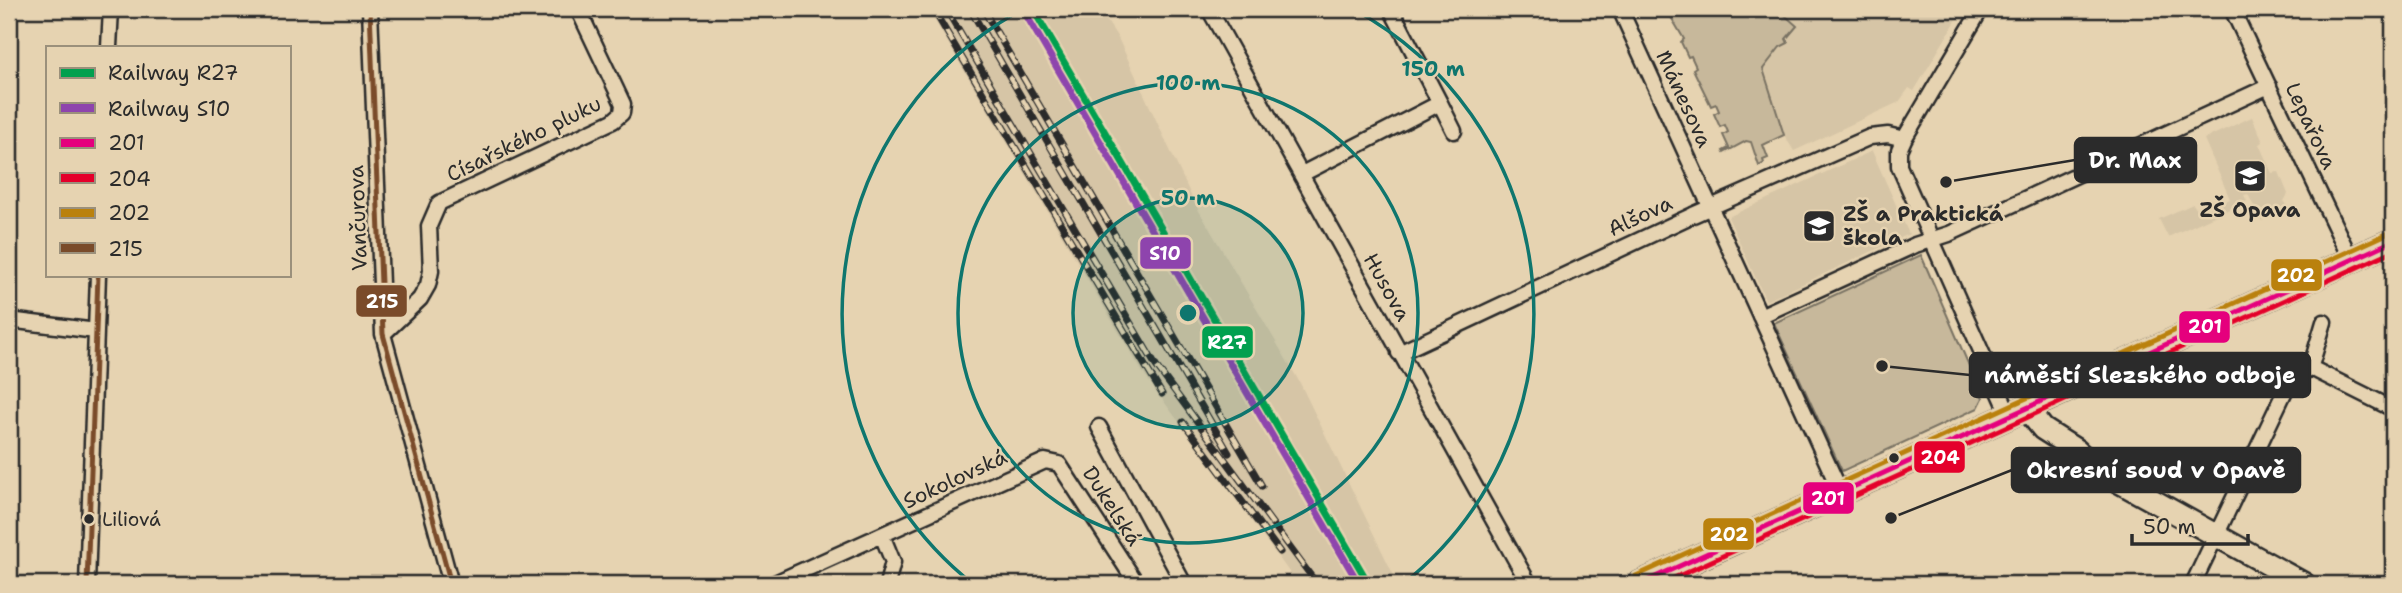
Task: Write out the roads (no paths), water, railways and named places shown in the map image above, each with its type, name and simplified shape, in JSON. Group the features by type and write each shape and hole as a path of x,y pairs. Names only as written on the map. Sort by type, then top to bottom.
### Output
{"main road":[{"path":"1645,583 2393,241"}],"street":[{"path":"109,46 111,9"},
{"name":"Vančurova","path":"370,9 383,334 451,584"},
{"name":"Císařského pluku","path":"383,334 420,299 428,285 431,271 429,226 439,203 613,121 622,113 623,104 579,9"},
{"name":"Husova","path":"1209,9 1529,584"},
{"path":"1391,9 1454,131"},
{"name":"Mánesova","path":"1620,9 1841,493"},
{"path":"1981,9 1904,139 1899,150 1899,166 1932,241 2018,412 2076,450 2091,465 2304,584"},
{"name":"Lepařova","path":"2232,9 2351,260"},
{"path":"1760,316 1915,244 1932,241 2269,86"},
{"path":"1302,174 1440,103"},
{"name":"Alšova","path":"1399,353 1710,207 1870,137 1888,135 1904,139"},
{"path":"87,584 98,276"},
{"path":"9,320 96,331"},
{"path":"2310,369 2324,322"},
{"path":"2193,584 2287,382 2297,371 2310,369 2393,409"},
{"path":"1099,427 1184,584"},
{"name":"Sokolovská","path":"773,584 1045,461"},
{"name":"Dukelská","path":"1045,461 1059,464 1137,584"},
{"path":"883,535 893,562 887,584"}],"railway":[{"path":"933,9 1162,394"},
{"path":"946,9 1156,366 1317,584"},
{"path":"970,9 1229,453"},
{"path":"983,9 1262,486"},
{"path":"1183,422 1280,552"}],"rail line":[{"name":"R27","path":"1033,9 1369,584"},
{"name":"S10","path":"1025,13 1359,584"}],"place":[{"name":"ZŠ Opava","path":"2250,176"},
{"name":"Dr. Max","path":"1946,182"},
{"name":"ZŠ a Praktická škola","path":"1819,226"},
{"name":"náměstí Slezského odboje","path":"1882,366"},
{"name":"Okresní soud v Opavě","path":"1891,518"},
{"name":"Liliová","path":"89,519"}]}
